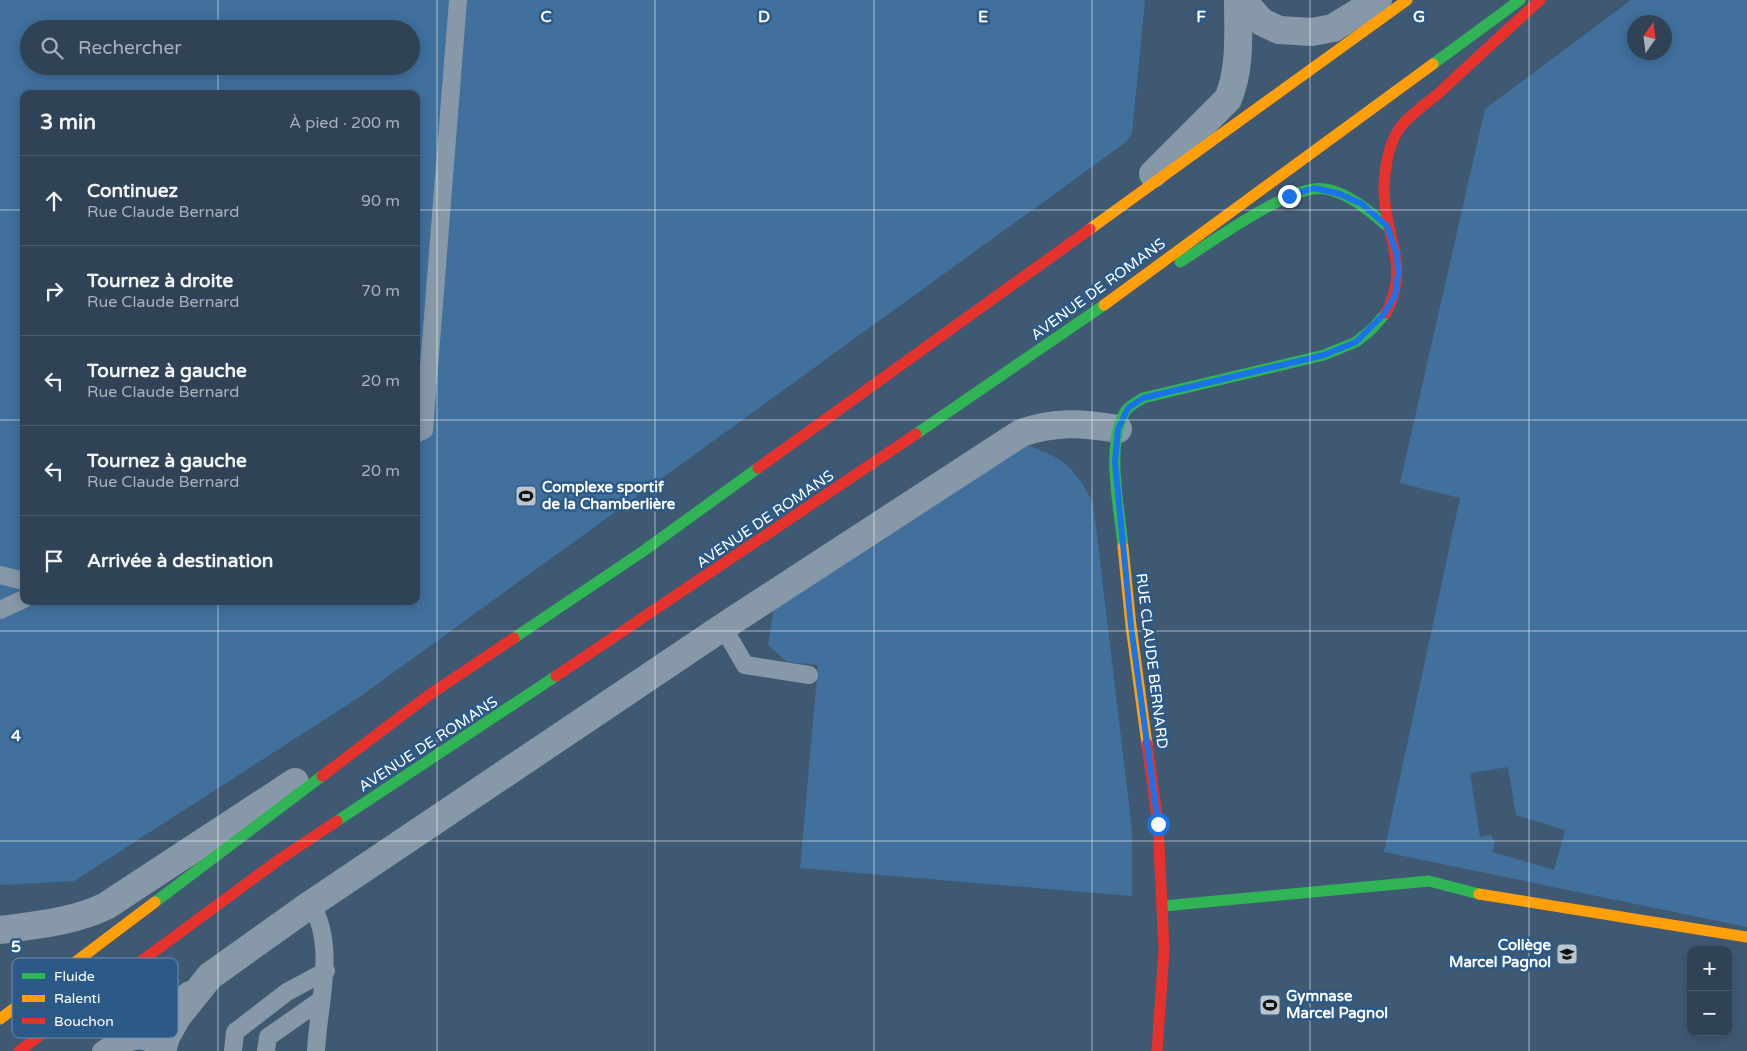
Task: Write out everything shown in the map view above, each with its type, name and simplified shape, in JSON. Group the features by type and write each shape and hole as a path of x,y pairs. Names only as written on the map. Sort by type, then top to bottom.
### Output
{"main road":[{"path":"81,958 429,695 642,552 1117,211 1406,0"},
{"name":"AVENUE DE ROMANS","path":"145,958 280,859 665,605 1069,330 1520,0"},
{"name":"RUE CLAUDE BERNARD","path":"1157,1051 1164,950 1158,824 1131,626 1115,462 1118,429 1128,408 1143,398 1324,355 1356,342 1384,314 1395,295 1398,274 1397,255 1387,226 1384,190 1387,159 1399,129 1540,0"},
{"name":"RUE CLAUDE BERNARD","path":"1069,330 1289,196 1314,188 1340,194 1362,204 1387,226"},
{"path":"1163,906 1429,881 1496,898 1747,937"},
{"path":"0,1019 12,1010"},
{"name":"AVENUE DE ROMANS","path":"19,1051 37,1038"}],"street":[{"path":"1117,211 1228,98 1236,71 1238,0"},
{"path":"1242,0 1262,22 1278,30 1312,32 1333,28 1378,0"},
{"path":"178,1016 210,976 311,904 723,627 1021,433 1042,425 1067,423 1118,429"},
{"path":"0,930 64,921 89,914 106,906 429,695"},
{"path":"162,1051 166,1038"}],"lane":[{"path":"420,432 424,430 458,0"},
{"path":"0,575 20,580"},
{"path":"0,610 20,601"},
{"path":"723,627 745,665 809,675"},
{"path":"311,904 318,916 326,971 316,1051"},
{"path":"233,1051 235,1032 287,992 326,971"},
{"path":"178,998 210,976"},
{"path":"266,1051 268,1037 321,1000"},
{"path":"102,1050 120,1038"},
{"path":"102,1050 140,1040 153,1044 158,1051"}],"shaded area":[{"name":"Complexe sportif de la Chamberlière","path":"0,0 1145,0 1132,133 1126,142 361,696 74,881 0,885"},
{"path":"1631,0 1747,0 1747,927 1384,852 1460,498 1400,483 1485,109","holes":["1508,767 1516,815 1565,830 1554,870 1492,852 1495,843 1491,835 1480,837 1470,773"]},
{"path":"1016,441 1054,456 1070,468 1093,502 1132,830 1132,896 800,868 818,665 787,662 768,645 775,601"}],"traffic: fast":[{"path":"1433,64 1520,0"},
{"path":"1180,262 1272,204 1292,195 1310,190 1325,189 1342,194 1358,203 1387,226"},
{"path":"916,434 1104,305"},
{"path":"1123,547 1115,476 1115,457 1116,439 1120,423 1127,409 1143,398 1324,355 1356,342 1372,329 1386,313"},
{"path":"514,638 642,552 758,468"},
{"path":"337,821 556,676"},
{"path":"155,902 322,776"},
{"path":"1163,906 1429,881 1479,894"}],"traffic: slow":[{"path":"1090,229 1407,0"},
{"path":"1104,305 1433,64"},
{"path":"1123,547 1131,626 1147,744"},
{"path":"1479,894 1747,937"},
{"path":"81,958 155,902"},
{"path":"0,1019 12,1010"}],"traffic: jam":[{"path":"1386,313 1393,296 1397,266 1385,208 1384,191 1387,159 1395,135 1408,119 1540,0"},
{"path":"758,468 1090,229"},
{"path":"556,676 916,434"},
{"path":"322,776 429,695 514,638"},
{"path":"1147,744 1158,824 1164,950 1157,1051"},
{"path":"145,958 280,859 337,821"},
{"path":"19,1051 37,1038"}],"place":[{"name":"Complexe sportif de la Chamberlière","path":"526,496"},
{"name":"Collège Marcel Pagnol","path":"1567,954"},
{"name":"Gymnase Marcel Pagnol","path":"1270,1005"}],"route":[{"path":"1158,824 1131,626 1115,462 1115,444 1118,429 1128,408 1143,398 1324,355 1356,342 1372,329 1384,314 1395,295 1398,274 1397,255 1387,226 1362,204 1340,194 1314,188 1289,196"}]}
